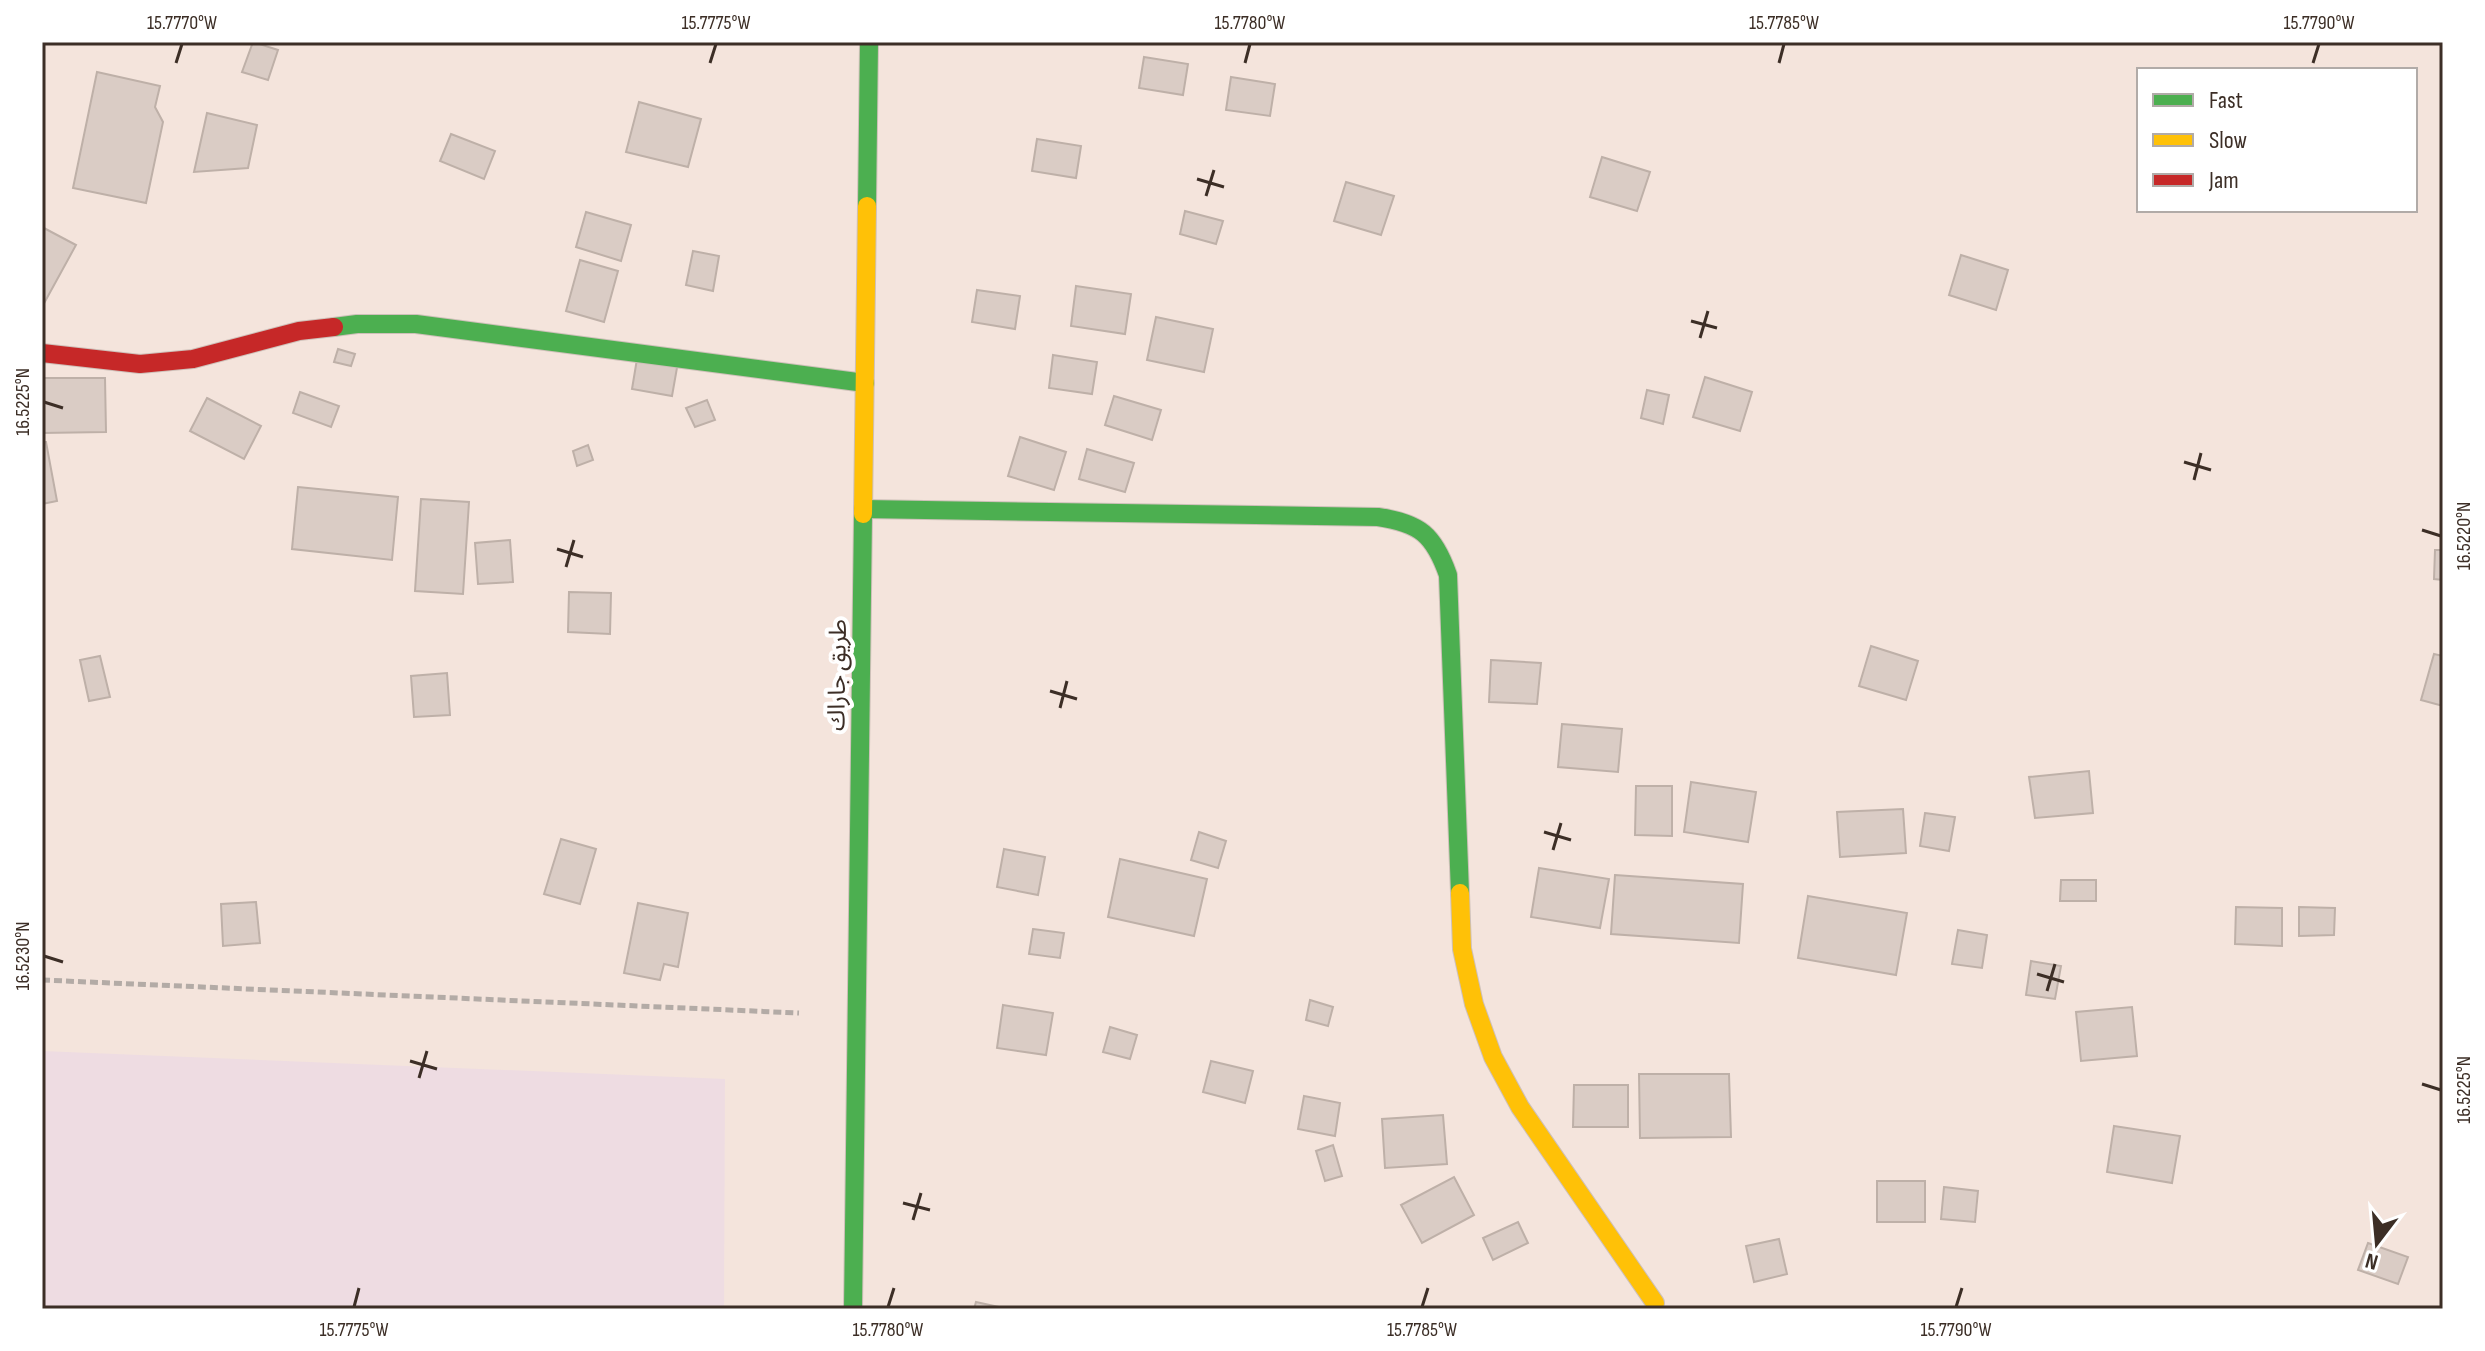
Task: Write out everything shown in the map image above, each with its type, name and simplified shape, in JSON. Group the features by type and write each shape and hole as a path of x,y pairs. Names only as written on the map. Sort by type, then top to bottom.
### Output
{"street":[{"name":"طريق جاراك","path":"853,1309 869,42"},
{"path":"42,353 140,364 193,359 299,331 357,324 416,324 865,383"},
{"path":"863,509 1378,517 1403,520 1425,531 1441,550 1448,575 1462,949 1474,1004 1493,1057 1520,1107 1655,1303"}],"path":[{"path":"42,980 856,1015"}],"shaded area":[{"path":"42,1051 725,1079 724,1309 42,1309"}],"building":[{"path":"253,42 278,50 268,80 242,72"},
{"path":"1144,57 1188,64 1183,95 1139,88"},
{"path":"97,72 160,86 155,107 163,122 146,203 73,188"},
{"path":"1231,77 1275,84 1270,116 1226,110"},
{"path":"639,102 701,119 688,167 626,152"},
{"path":"207,113 257,125 248,168 194,172"},
{"path":"451,134 495,151 484,179 440,161"},
{"path":"1037,139 1081,146 1076,178 1032,171"},
{"path":"1602,157 1650,172 1637,211 1590,197"},
{"path":"1346,182 1394,196 1381,235 1334,221"},
{"path":"1185,211 1223,221 1216,244 1180,234"},
{"path":"586,212 631,225 621,261 576,247"},
{"path":"42,227 76,245 42,307"},
{"path":"693,251 719,256 713,291 686,285"},
{"path":"1961,255 2008,270 1996,310 1949,295"},
{"path":"580,260 618,271 604,322 566,311"},
{"path":"1076,286 1131,294 1125,334 1071,326"},
{"path":"977,290 1020,296 1015,329 972,322"},
{"path":"1156,317 1213,329 1204,372 1147,360"},
{"path":"338,349 355,354 351,366 334,362"},
{"path":"638,353 678,362 672,396 632,389"},
{"path":"1053,355 1097,362 1092,394 1049,388"},
{"path":"1705,377 1752,392 1740,431 1693,417"},
{"path":"42,378 105,378 106,432 42,433"},
{"path":"1647,390 1669,395 1663,424 1641,418"},
{"path":"300,392 339,406 331,427 293,413"},
{"path":"1114,396 1161,410 1152,440 1105,425"},
{"path":"207,398 261,426 244,459 190,431"},
{"path":"707,400 715,420 695,427 686,408"},
{"path":"1020,437 1066,452 1054,490 1008,476"},
{"path":"42,442 46,442 57,501 42,504"},
{"path":"588,445 593,460 577,466 573,451"},
{"path":"1087,449 1134,463 1125,492 1079,479"},
{"path":"298,487 398,497 392,560 292,549"},
{"path":"421,499 469,502 463,594 415,591"},
{"path":"510,540 513,582 478,584 475,543"},
{"path":"2435,550 2443,550 2443,580 2434,579"},
{"path":"569,592 611,593 610,634 568,632"},
{"path":"1871,646 1918,661 1906,700 1859,686"},
{"path":"2434,654 2443,656 2443,706 2421,700"},
{"path":"100,656 110,697 89,701 80,660"},
{"path":"1491,660 1541,663 1537,704 1489,702"},
{"path":"447,673 450,715 414,717 411,676"},
{"path":"1562,724 1622,729 1618,772 1558,767"},
{"path":"2089,771 2093,813 2035,818 2029,777"},
{"path":"1691,782 1756,792 1748,842 1684,832"},
{"path":"1636,786 1672,786 1672,836 1635,835"},
{"path":"1903,809 1906,853 1840,857 1837,812"},
{"path":"1925,813 1955,817 1949,851 1920,846"},
{"path":"1199,832 1226,841 1218,868 1191,860"},
{"path":"561,839 596,849 580,904 544,894"},
{"path":"1004,849 1045,857 1038,895 997,887"},
{"path":"1120,859 1207,879 1194,936 1108,917"},
{"path":"1539,868 1609,879 1600,928 1531,917"},
{"path":"1615,875 1743,884 1739,943 1611,934"},
{"path":"2061,880 2096,880 2096,901 2060,901"},
{"path":"1808,896 1907,913 1896,975 1798,958"},
{"path":"256,902 260,943 223,946 221,904"},
{"path":"638,903 688,913 678,967 664,964 660,980 624,973"},
{"path":"2236,907 2282,908 2282,946 2235,944"},
{"path":"2299,907 2335,908 2334,935 2299,936"},
{"path":"1033,929 1064,933 1060,958 1029,954"},
{"path":"1958,930 1987,935 1982,968 1952,964"},
{"path":"2031,961 2061,966 2055,999 2026,995"},
{"path":"1310,1000 1333,1007 1328,1026 1306,1020"},
{"path":"1003,1005 1053,1013 1046,1055 997,1048"},
{"path":"2132,1007 2137,1056 2081,1061 2076,1012"},
{"path":"1110,1027 1137,1035 1130,1059 1103,1052"},
{"path":"1211,1061 1253,1071 1245,1103 1203,1092"},
{"path":"1639,1074 1729,1074 1731,1137 1640,1138"},
{"path":"1574,1085 1628,1085 1628,1127 1573,1127"},
{"path":"1304,1096 1340,1103 1335,1136 1298,1129"},
{"path":"1443,1115 1447,1164 1385,1168 1382,1119"},
{"path":"2114,1126 2180,1136 2172,1183 2107,1172"},
{"path":"1333,1145 1342,1176 1325,1181 1316,1151"},
{"path":"1454,1177 1474,1215 1422,1243 1401,1205"},
{"path":"1877,1181 1925,1181 1925,1222 1877,1222"},
{"path":"1944,1187 1978,1191 1975,1222 1941,1219"},
{"path":"1518,1222 1528,1243 1493,1260 1483,1238"},
{"path":"1779,1239 1787,1274 1754,1282 1746,1246"},
{"path":"2368,1243 2408,1257 2398,1284 2358,1270"},
{"path":"976,1302 1008,1309 974,1309"}],"traffic: fast":[{"path":"867,206 869,42"},
{"path":"334,327 416,324 865,383"},
{"path":"863,509 1378,517 1415,527 1431,541 1448,575 1460,893"},
{"path":"853,1309 863,514"}],"traffic: slow":[{"path":"863,514 867,206"},
{"path":"1460,893 1462,949 1474,1004 1493,1057 1520,1107 1655,1303"}],"traffic: jam":[{"path":"42,353 140,364 193,359 299,331 334,327"}]}
